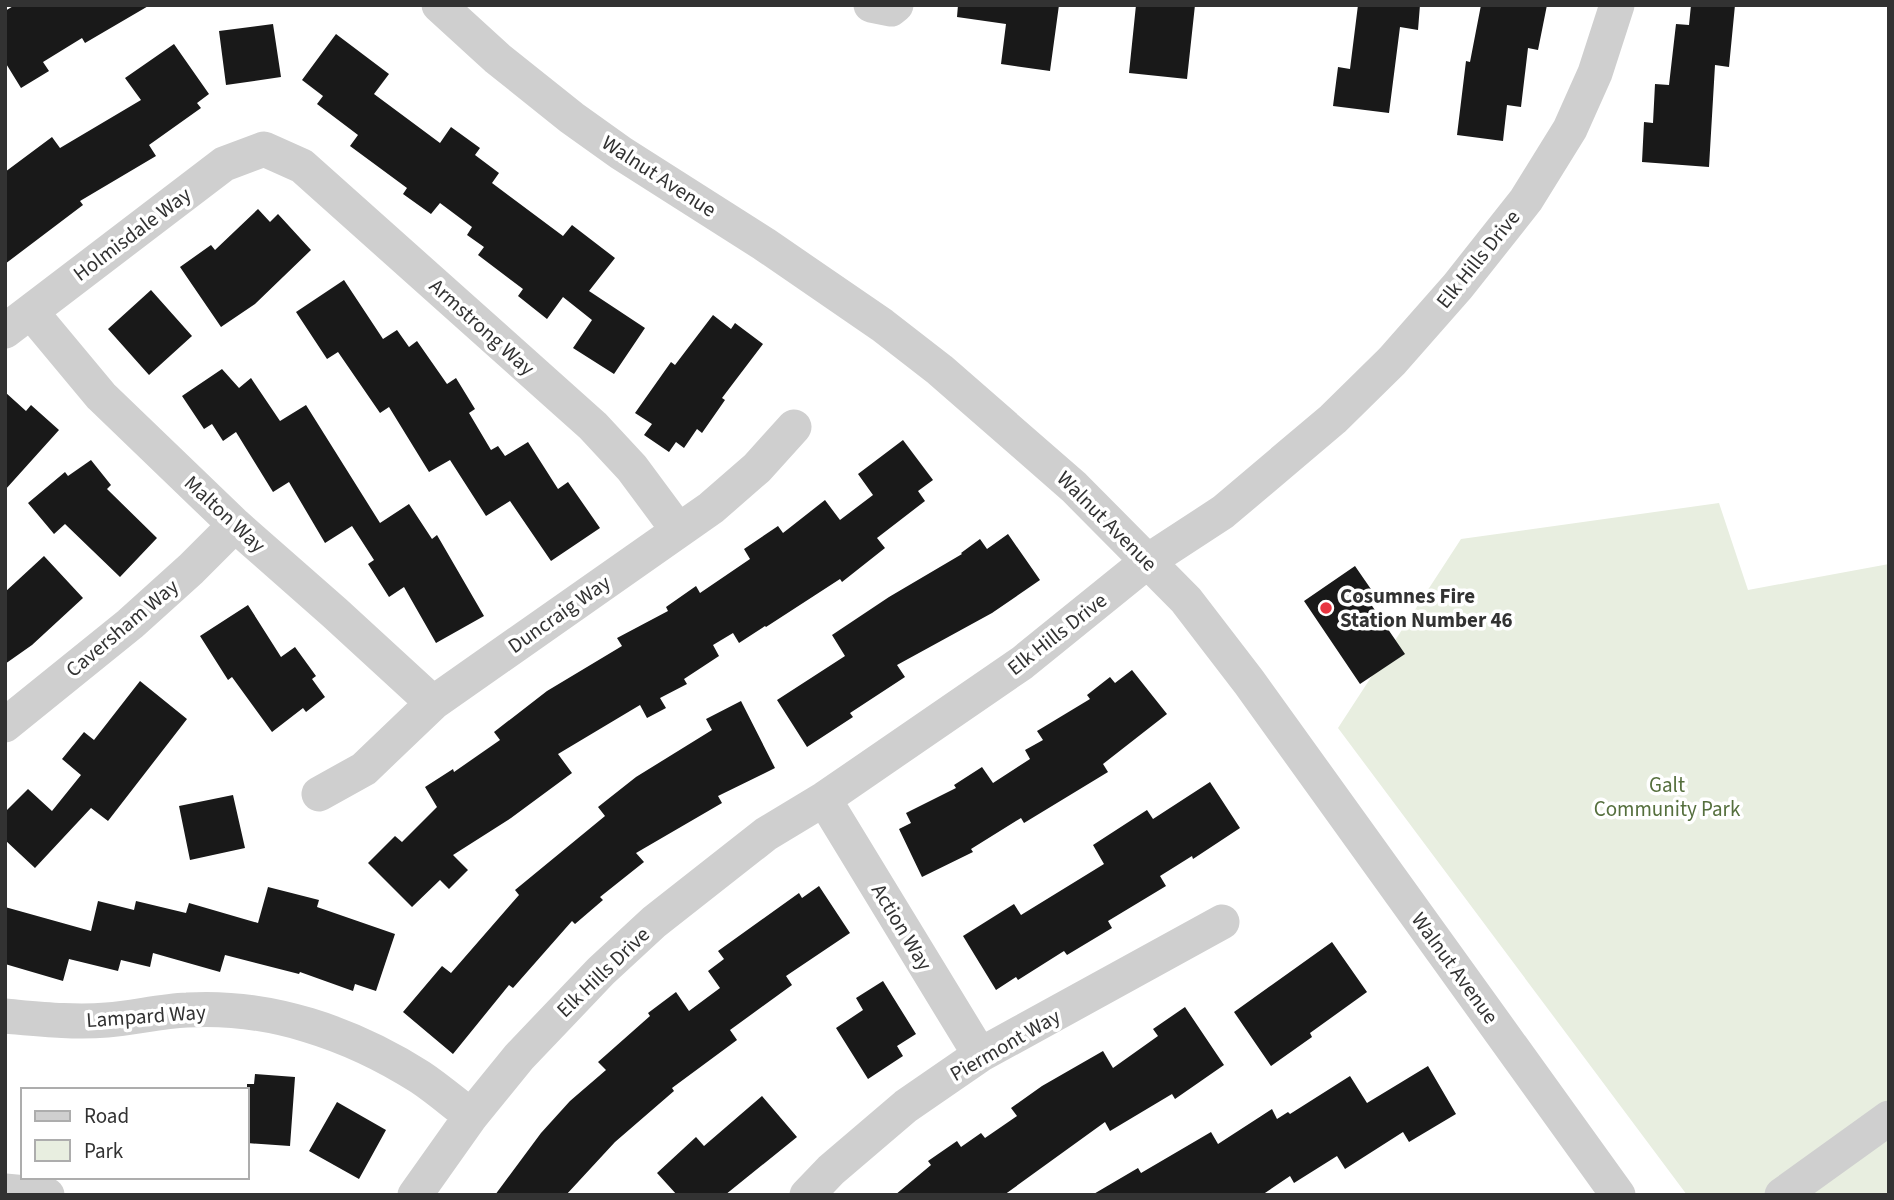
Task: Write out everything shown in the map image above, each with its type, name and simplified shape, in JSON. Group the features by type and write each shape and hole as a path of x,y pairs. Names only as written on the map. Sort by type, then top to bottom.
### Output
{"street":[{"name":"Walnut Avenue","path":"439,5 496,58 572,118 621,153 764,244 871,318 940,370 1074,487 1148,561 1186,600 1249,682 1618,1195"},
{"path":"871,5 891,9 896,5"},
{"name":"Elk Hills Drive","path":"415,1195 471,1116 551,1022 654,922 766,834 824,799 1022,663 1148,561 1223,512 1333,419 1392,361 1458,286 1526,200 1570,129 1595,73 1617,5"},
{"name":"Holmisdale Way","path":"18,322 224,164 264,149"},
{"name":"Armstrong Way","path":"264,149 302,166 593,426 632,468 678,530"},
{"name":"Malton Way","path":"18,322 101,396 235,525 335,612 433,703"},
{"name":"Duncraig Way","path":"319,794 364,769 433,703 711,508 757,468 794,427"},
{"name":"Caversham Way","path":"5,725 130,624 235,525"},
{"name":"Action Way","path":"824,799 980,1055"},
{"name":"Piermont Way","path":"807,1195 831,1170 906,1106 980,1055 1222,922"},
{"name":"Lampard Way","path":"5,1016 105,1021 188,1010 284,1018 337,1034 375,1050 422,1078 471,1116"},
{"path":"1782,1195 1889,1118"},
{"path":"5,1191 47,1195"}],"green space":[{"name":"Galt Community Park","path":"1719,503 1748,590 1889,564 1889,1195 1687,1195 1338,728 1461,539"}],"building":[{"path":"15,5 150,5 85,43 82,38 43,62 49,71 21,88 5,62 5,11"},
{"path":"958,5 1059,5 1050,71 1001,64 1006,24 957,17"},
{"path":"1136,5 1195,5 1187,79 1129,73"},
{"path":"1358,5 1420,5 1418,30 1400,27 1389,113 1333,106 1338,67 1350,69"},
{"path":"1481,5 1547,5 1538,50 1528,48 1521,107 1507,105 1503,141 1457,135 1466,61 1470,62"},
{"path":"1691,5 1735,5 1729,67 1715,65 1709,167 1642,162 1644,122 1653,123 1655,84 1669,85 1676,24 1689,25"},
{"path":"273,24 281,77 226,85 219,31"},
{"path":"336,34 389,74 374,94 440,143 451,127 480,148 475,155 499,173 492,183 563,236 572,225 615,258 589,291 645,328 614,374 573,348 592,320 563,297 547,319 518,296 523,289 478,255 484,247 467,235 472,227 440,203 431,214 403,194 407,188 350,146 358,135 317,104 323,96 302,80"},
{"path":"174,44 209,94 197,103 201,108 149,145 156,156 80,201 83,205 5,264 5,172 52,137 60,148 141,100 125,78"},
{"path":"258,209 270,222 278,214 311,250 255,304 221,327 180,267 211,245 215,250"},
{"path":"344,280 383,339 397,330 409,347 417,341 447,384 456,378 475,409 469,413 491,450 498,446 505,456 528,442 558,489 568,482 600,528 551,561 510,501 486,516 450,460 429,472 389,407 380,413 338,352 327,359 296,312"},
{"path":"151,290 192,336 149,375 108,329"},
{"path":"713,315 731,329 735,323 763,344 722,398 725,400 702,433 697,429 684,448 676,442 669,452 644,435 652,424 635,413 671,362 675,365"},
{"path":"222,369 239,388 251,378 280,421 306,405 380,523 409,504 432,539 437,535 484,616 436,643 404,587 389,597 368,564 374,560 352,526 325,543 289,482 273,492 236,432 223,441 212,424 204,429 182,396"},
{"path":"5,392 26,411 31,405 59,430 5,490"},
{"path":"903,440 933,480 918,491 925,501 877,538 885,548 842,582 840,579 739,643 733,633 713,645 719,656 684,679 687,684 660,698 666,708 647,718 640,705 558,754 572,773 511,818 453,855 468,870 449,889 440,880 412,907 368,863 395,836 402,842 437,807 425,787 453,769 454,772 500,740 494,732 547,691 622,646 617,638 668,611 666,607 696,586 700,593 750,559 744,549 778,526 783,533 825,500 840,520 873,495 858,474"},
{"path":"91,460 111,485 107,489 157,538 120,577 65,524 54,534 28,503 65,472 68,476"},
{"path":"1008,534 1040,580 992,613 897,665 905,677 850,713 853,717 807,747 777,700 845,656 832,635 889,597 962,554 980,539 987,549"},
{"path":"44,556 83,598 32,645 5,664 5,592"},
{"path":"1355,566 1375,595 1368,600 1405,654 1360,684 1304,601"},
{"path":"248,605 281,657 295,647 316,676 312,679 325,697 306,712 303,708 272,732 232,677 228,680 200,636"},
{"path":"1132,670 1167,714 1103,764 1108,772 1024,823 1021,818 971,849 973,852 922,877 899,829 911,823 906,813 956,788 954,785 982,767 993,783 1030,759 1025,750 1043,740 1037,731 1090,699 1087,695 1110,677 1115,683"},
{"path":"140,681 187,719 108,821 91,808 35,868 5,840 5,812 28,789 52,811 81,775 62,759 84,732 94,740"},
{"path":"741,701 775,768 718,796 722,803 636,853 644,862 600,897 603,900 575,924 572,921 513,988 509,985 453,1054 403,1012 442,966 451,973 519,895 515,890 605,816 598,807 636,777 712,730 706,719"},
{"path":"1210,782 1240,828 1193,859 1192,856 1160,876 1166,886 1108,921 1112,928 1067,955 1064,951 1018,980 1016,977 996,990 963,936 1014,904 1021,915 1104,864 1093,845 1147,810 1153,819"},
{"path":"233,795 245,848 190,860 179,806"},
{"path":"819,886 850,933 786,976 792,985 730,1030 737,1040 672,1088 674,1091 615,1142 566,1195 495,1195 541,1133 570,1101 606,1070 598,1062 650,1016 648,1013 676,992 689,1011 720,988 708,971 724,959 718,951 799,893 802,898"},
{"path":"268,887 319,900 317,907 395,934 376,991 355,984 353,991 300,972 299,974 225,955 220,972 153,953 150,967 121,960 118,971 69,959 63,981 5,964 5,907 91,931 98,901 134,910 136,901 186,913 189,903 258,923"},
{"path":"1332,942 1367,992 1310,1033 1312,1037 1271,1066 1234,1012"},
{"path":"883,981 916,1034 897,1046 903,1056 868,1079 836,1028 863,1010 856,998"},
{"path":"1185,1007 1224,1065 1175,1099 1172,1094 1110,1131 1105,1122 1004,1195 895,1195 931,1165 928,1161 957,1141 961,1147 981,1133 985,1138 1017,1116 1011,1108 1042,1086 1103,1051 1113,1068 1158,1036 1153,1029"},
{"path":"1428,1066 1456,1114 1409,1142 1403,1132 1345,1169 1337,1156 1294,1183 1290,1176 1262,1195 1092,1195 1138,1168 1141,1173 1211,1132 1218,1144 1272,1109 1277,1119 1288,1112 1290,1114 1350,1076 1367,1103"},
{"path":"255,1074 295,1077 290,1146 248,1143 247,1084 254,1084"},
{"path":"762,1096 797,1137 725,1195 677,1195 657,1173 696,1137 704,1146"},
{"path":"337,1102 386,1130 359,1179 309,1151"}],"place":[{"name":"Cosumnes Fire Station Number 46","path":"1326,608"}]}
